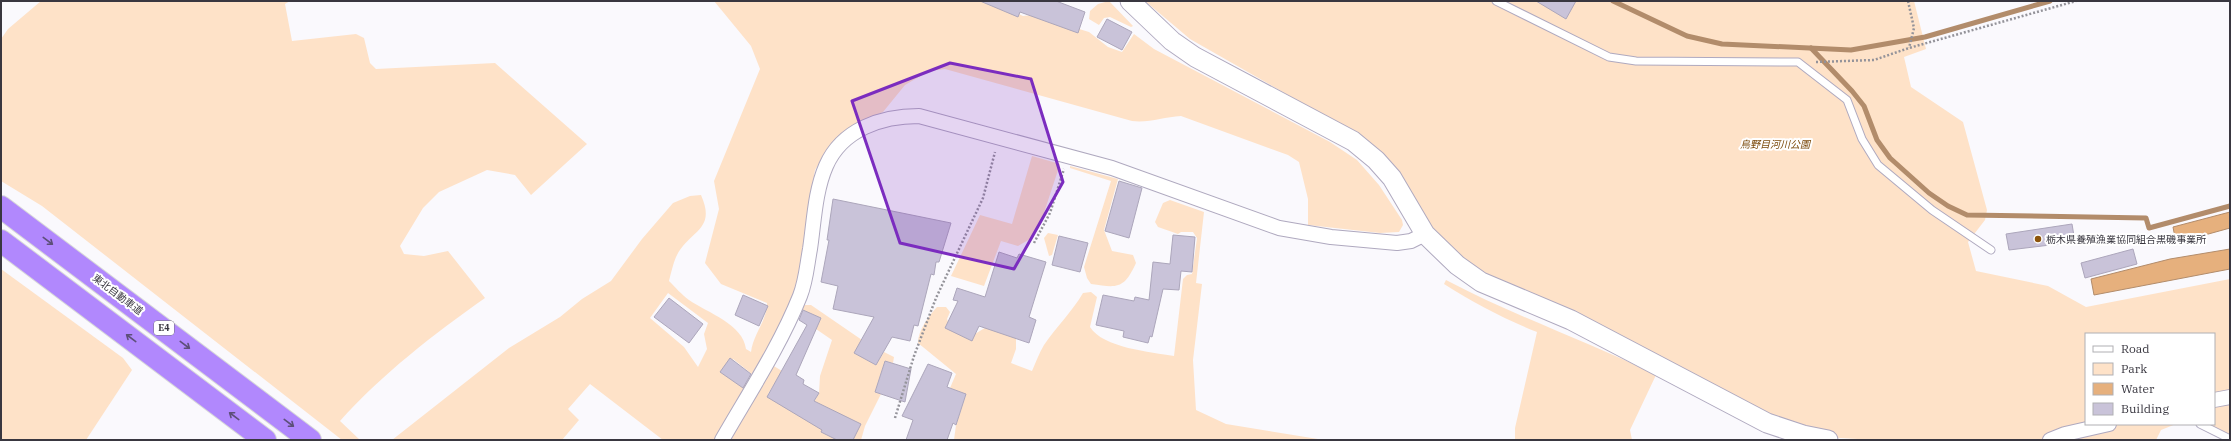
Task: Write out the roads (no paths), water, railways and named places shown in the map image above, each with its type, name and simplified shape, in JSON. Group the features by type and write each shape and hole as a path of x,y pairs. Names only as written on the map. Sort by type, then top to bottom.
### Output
{"highway":[{"name":"東北自動車道","path":"9,212 310,440"},
{"path":"1,241 265,440"}],"street":[{"path":"1130,1 1172,40 1195,57 1353,141 1376,160 1392,178 1425,234 1457,265 1481,282 1571,320 1767,423 1803,435 1828,440"},
{"path":"722,440 758,376 801,294 806,277 819,186 826,165 837,149 848,138 862,128 888,118 919,116 1112,168 1279,228 1332,237 1397,243 1411,241 1425,234"},
{"path":"2215,400 2230,397"},
{"path":"2050,440 2065,434 2105,425"}],"lane":[{"path":"1496,1 1609,56 1636,61 1798,62 1847,100 1862,139 1878,166 1932,210 1991,250"},
{"path":"2202,425 2230,439"}],"water":[{"path":"2230,212 2230,228 2176,243 2173,227"},
{"path":"2230,249 2230,269 2094,295 2091,279 2170,259"}],"waterway":[{"path":"1613,1 1687,36 1722,44 1851,50 1925,37 2050,1"},
{"path":"1811,48 1852,91 1864,106 1877,140 1890,158 1929,193 1948,206 1967,215 2146,218 2149,228 2230,206"}],"place":[{"name":"栃木県養殖漁業協同組合黒磯事業所","path":"2038,239"}],"park label":[{"name":"鳥野目河川公園","path":"1775,144"}]}
